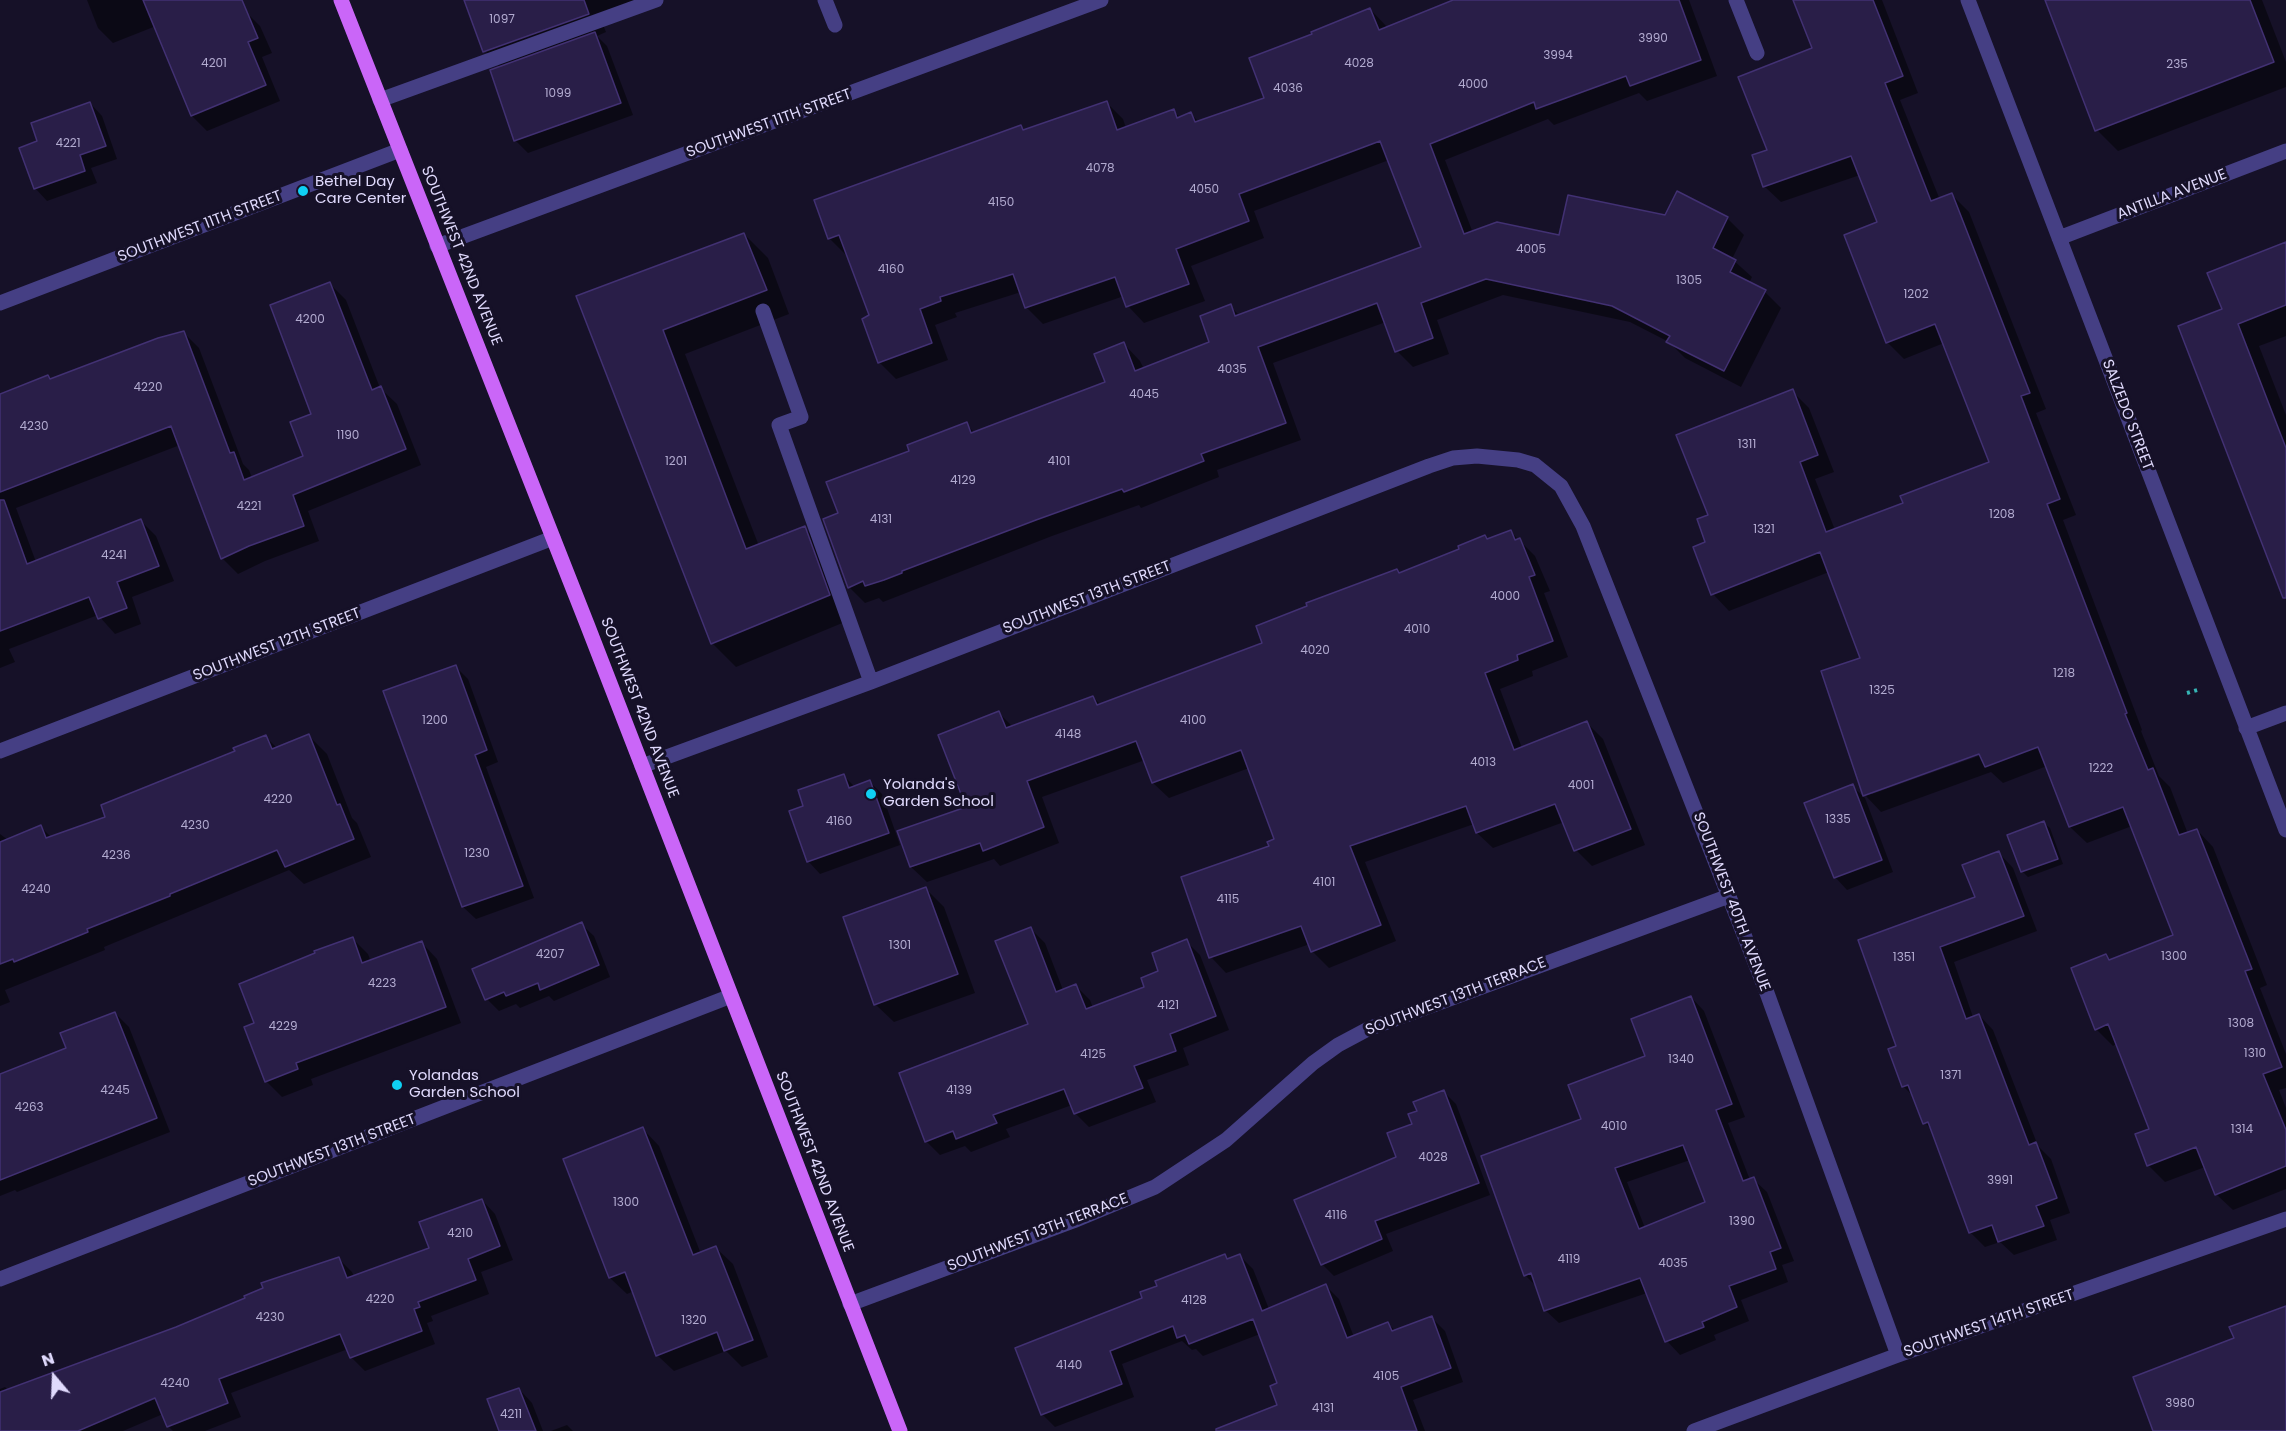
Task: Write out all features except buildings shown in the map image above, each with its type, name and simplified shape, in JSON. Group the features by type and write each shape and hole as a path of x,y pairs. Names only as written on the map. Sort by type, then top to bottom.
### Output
{"main road":[{"name":"SOUTHWEST 42ND AVENUE","path":"341,0 900,1431"}],"street":[{"path":"380,100 656,0"},
{"path":"825,0 835,25"},
{"name":"SOUTHWEST 11TH STREET","path":"437,246 1101,0"},
{"path":"1736,0 1757,53"},
{"name":"SALZEDO STREET","path":"1968,0 2286,830"},
{"name":"SOUTHWEST 11TH STREET","path":"0,303 400,150"},
{"name":"ANTILLA AVENUE","path":"2059,238 2286,151"},
{"path":"763,311 801,417 779,425 871,682"},
{"name":"SOUTHWEST 13TH STREET","path":"642,766 871,682 1429,466 1453,458 1477,456 1518,460 1535,465"},
{"name":"SOUTHWEST 40TH AVENUE","path":"1535,465 1561,486 1583,526 1767,993 1898,1356"},
{"name":"SOUTHWEST 12TH STREET","path":"0,751 553,538"},
{"path":"2246,728 2286,713"},
{"name":"SOUTHWEST 13TH TERRACE","path":"850,1304 1082,1218 1155,1187 1227,1140 1312,1064 1338,1045 1368,1029 1729,896"},
{"name":"SOUTHWEST 13TH STREET","path":"0,1279 731,996"},
{"name":"SOUTHWEST 14TH STREET","path":"1694,1431 1898,1356 2286,1220"}],"path":[{"path":"2187,693 2204,687"}],"place":[{"name":"Bethel Day Care Center","path":"303,191"},
{"name":"Yolanda's Garden School","path":"871,794"},
{"name":"Yolandas Garden School","path":"397,1085"}]}
